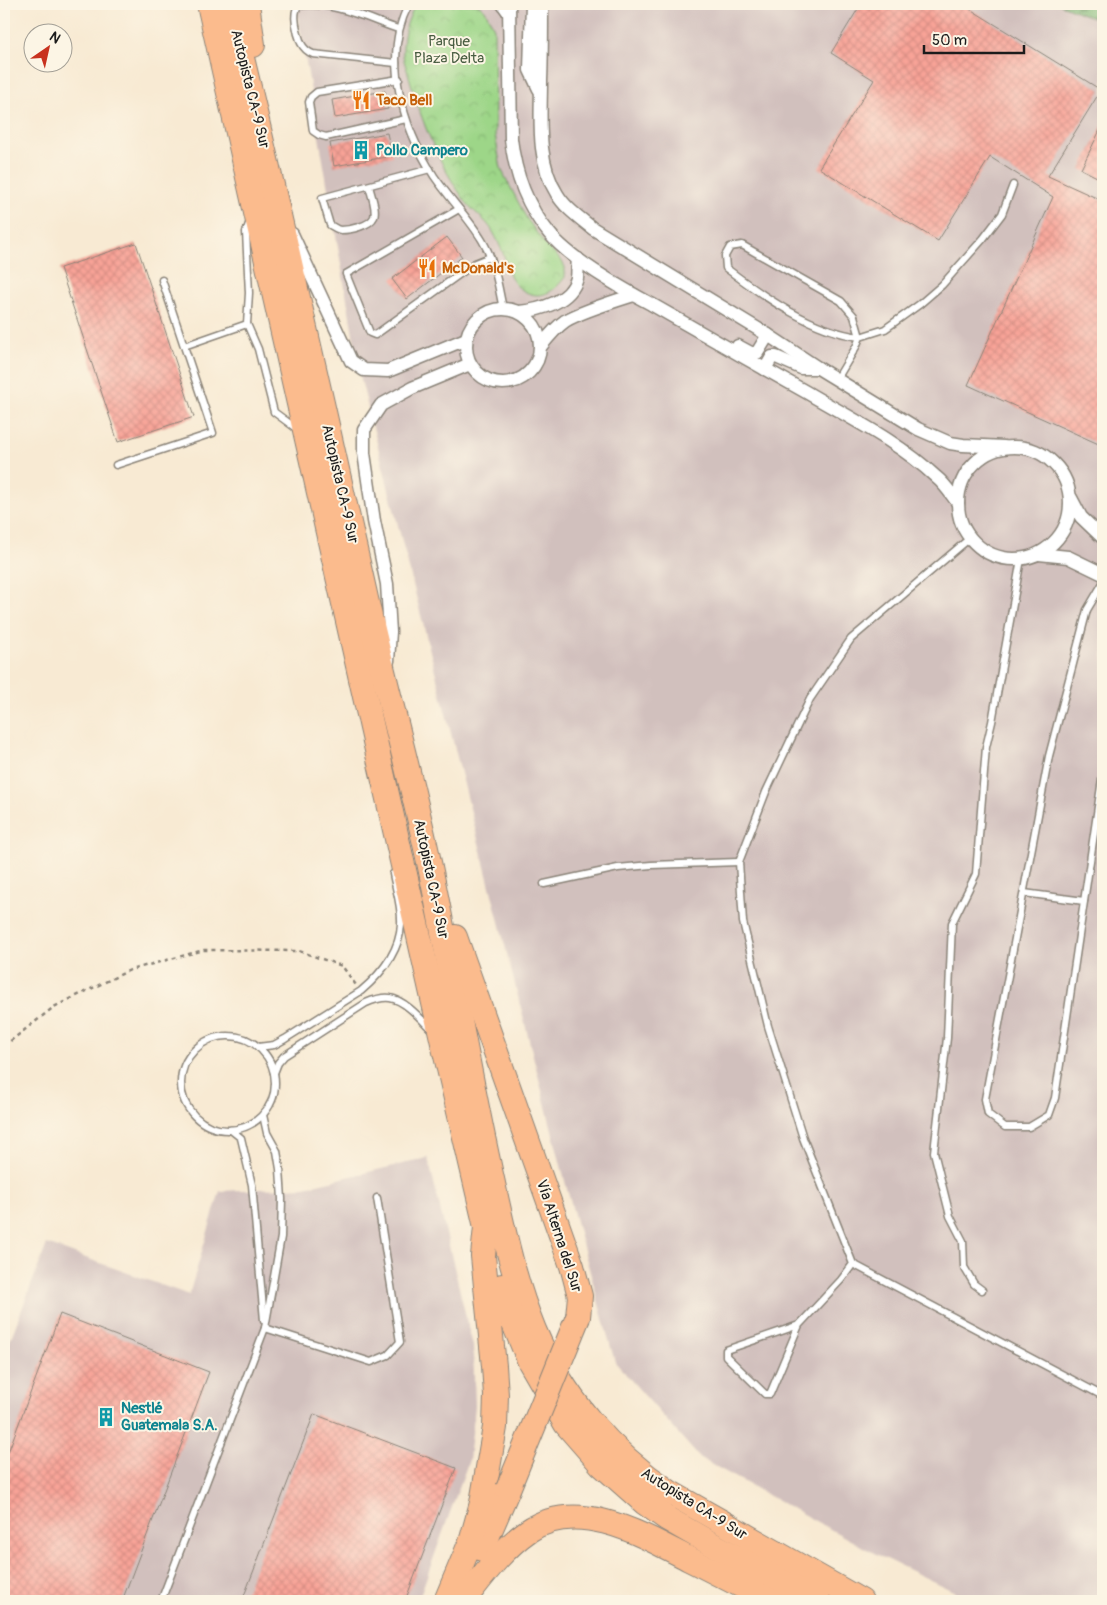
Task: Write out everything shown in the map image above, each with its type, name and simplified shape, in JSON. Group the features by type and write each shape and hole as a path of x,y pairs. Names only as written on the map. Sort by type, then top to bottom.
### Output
{"highway":[{"name":"Autopista CA-9 Sur","path":"209,4 265,203 386,683 430,865 470,1082 511,1260 534,1330 552,1367 571,1396 619,1453 644,1475 669,1492 861,1601"},
{"name":"Autopista CA-9 Sur","path":"229,4 269,170 265,203 306,435 364,714 495,1266 512,1320 530,1362 566,1424 601,1464 666,1518 818,1601"},
{"path":"248,4 269,170"},
{"name":"Vía Alterna del Sur","path":"430,865 572,1266 580,1296 578,1317 508,1489 459,1601"},
{"path":"446,1601 472,1540 482,1503 495,1427 496,1395 494,1366 482,1256 486,1227"},
{"path":"463,1601 497,1560 529,1531 543,1524 572,1518 611,1522 637,1532 771,1601"},
{"path":"710,1543 752,1578 791,1601"}],"street":[{"path":"509,4 511,139 518,177 532,207 549,234 578,258 634,295 859,423 914,458 938,478 958,503"},
{"path":"532,4 530,70 541,94"},
{"path":"542,4 540,129 544,161 549,179 567,207 592,228 918,429 950,443 1027,448 1048,458 1063,475 1070,496 1081,517 1103,538"},
{"path":"265,203 351,361 364,370 388,371 466,339"},
{"path":"519,312 535,326 539,335 541,346 538,360 531,372 519,380 505,384 491,382 478,375 470,364 466,352 466,339 471,327 479,317 490,311 503,308 519,312 536,311 554,303 571,290 577,278 578,258"},
{"path":"541,346 552,332 566,321 634,295"},
{"path":"703,334 757,353 768,335"},
{"path":"765,369 772,357 776,356 801,368 818,368"},
{"path":"386,683 390,632 387,584 374,521 364,453 364,430 381,404 412,388 470,364"},
{"path":"1004,447 986,454 971,467 961,484 958,503 961,522 970,538 984,550 1002,558 1021,559 1039,554 1053,544 1064,530 1070,514 1070,496"},
{"path":"1039,554 1068,557 1103,574"}],"lane":[{"path":"409,4 398,29 396,63 400,94 406,119 430,169 482,239 490,257 503,308"},
{"path":"499,4 510,19"},
{"path":"396,63 314,54 306,51 301,44 295,10 298,6 305,5 333,5 398,29"},
{"path":"398,79 317,92 311,97 309,102 313,131 326,138 406,119"},
{"path":"369,186 375,208 374,216 370,222 354,228 341,230 330,225 322,198 430,169"},
{"path":"837,380 860,337 854,316 841,301 742,244 730,247 725,256 726,268 750,286 814,325 843,335 860,337 885,329 920,304 942,285 983,239 1002,214 1013,185"},
{"path":"265,203 246,232 249,293 247,324 258,349 274,412 306,435"},
{"path":"459,209 346,274 370,332 375,335 475,263 490,257"},
{"path":"116,465 212,433 162,280"},
{"path":"184,346 247,324"},
{"path":"970,538 851,639 810,699 766,792 740,862 743,922 768,1026 803,1138 853,1264 1103,1396"},
{"path":"982,1290 974,1284 964,1267 963,1241 950,1216 934,1152 947,1038 952,923 976,874 986,747 1021,559"},
{"path":"1103,583 1087,610 1049,756 985,1099 988,1114 1005,1127 1030,1127 1049,1115 1055,1098 1103,773"},
{"path":"544,884 618,868 740,862"},
{"path":"258,1047 274,1044 285,1039 361,992 386,965 400,936 401,923 392,869"},
{"path":"1024,893 1084,901"},
{"path":"274,1073 278,1063 284,1056 366,1002 379,998 391,998 413,1011 443,1043"},
{"path":"230,1036 245,1039 258,1047 268,1059 274,1073 275,1088 271,1102 263,1115 248,1126 231,1130 216,1128 202,1122 190,1112 183,1098 180,1083 183,1068 190,1054 201,1044 215,1037 230,1036"},
{"path":"161,1601 265,1328 281,1237 282,1199 277,1151 267,1133 263,1115"},
{"path":"231,1130 241,1138 252,1185 265,1328"},
{"path":"265,1328 371,1362 388,1355 400,1342 377,1198"},
{"path":"799,1325 726,1350 726,1356 765,1394 770,1394 799,1325 842,1280 853,1264"}],"path":[{"path":"4,1046 54,1008 130,970 204,950 299,951 342,966 361,992"}],"shaded area":[{"path":"296,4 1059,4 1103,22 1103,1601 974,1601 874,1553 700,1458 615,1362 567,1189 361,380"},
{"path":"428,1158 473,1346 475,1406 469,1460 418,1601 4,1601 4,1356 47,1244 189,1295 220,1191 305,1187"}],"green space":[{"name":"Parque Plaza Delta","path":"416,4 478,4 485,10 494,28 495,134 501,169 527,219 565,267 565,277 547,293 542,295 530,294 515,284 493,232 487,223 465,201 447,173 432,143 420,112 403,55 406,28"},
{"path":"1059,4 1103,4 1103,22"}],"building":[{"path":"861,4 962,4 1101,90 1048,176 1103,201 1103,446 968,385 1053,197 990,157 938,241 819,168 874,80 831,53"},
{"path":"385,91 388,109 335,118 332,100"},
{"path":"1103,124 1103,180 1081,169"},
{"name":"Pollo Campero","path":"387,133 392,156 334,166 330,143"},
{"name":"McDonald's","path":"447,237 462,257 407,299 392,279"},
{"path":"136,243 194,417 118,442 60,268"},
{"name":"Nestlé Guatemala S.A.","path":"60,1314 209,1372 122,1601 12,1601 4,1598 4,1463"},
{"path":"314,1414 456,1468 405,1601 242,1601"}],"place":[{"name":"Taco Bell","path":"361,100"},
{"name":"Pollo Campero","path":"361,150"},
{"name":"McDonald's","path":"427,268"},
{"name":"Nestlé Guatemala S.A.","path":"106,1417"}]}
